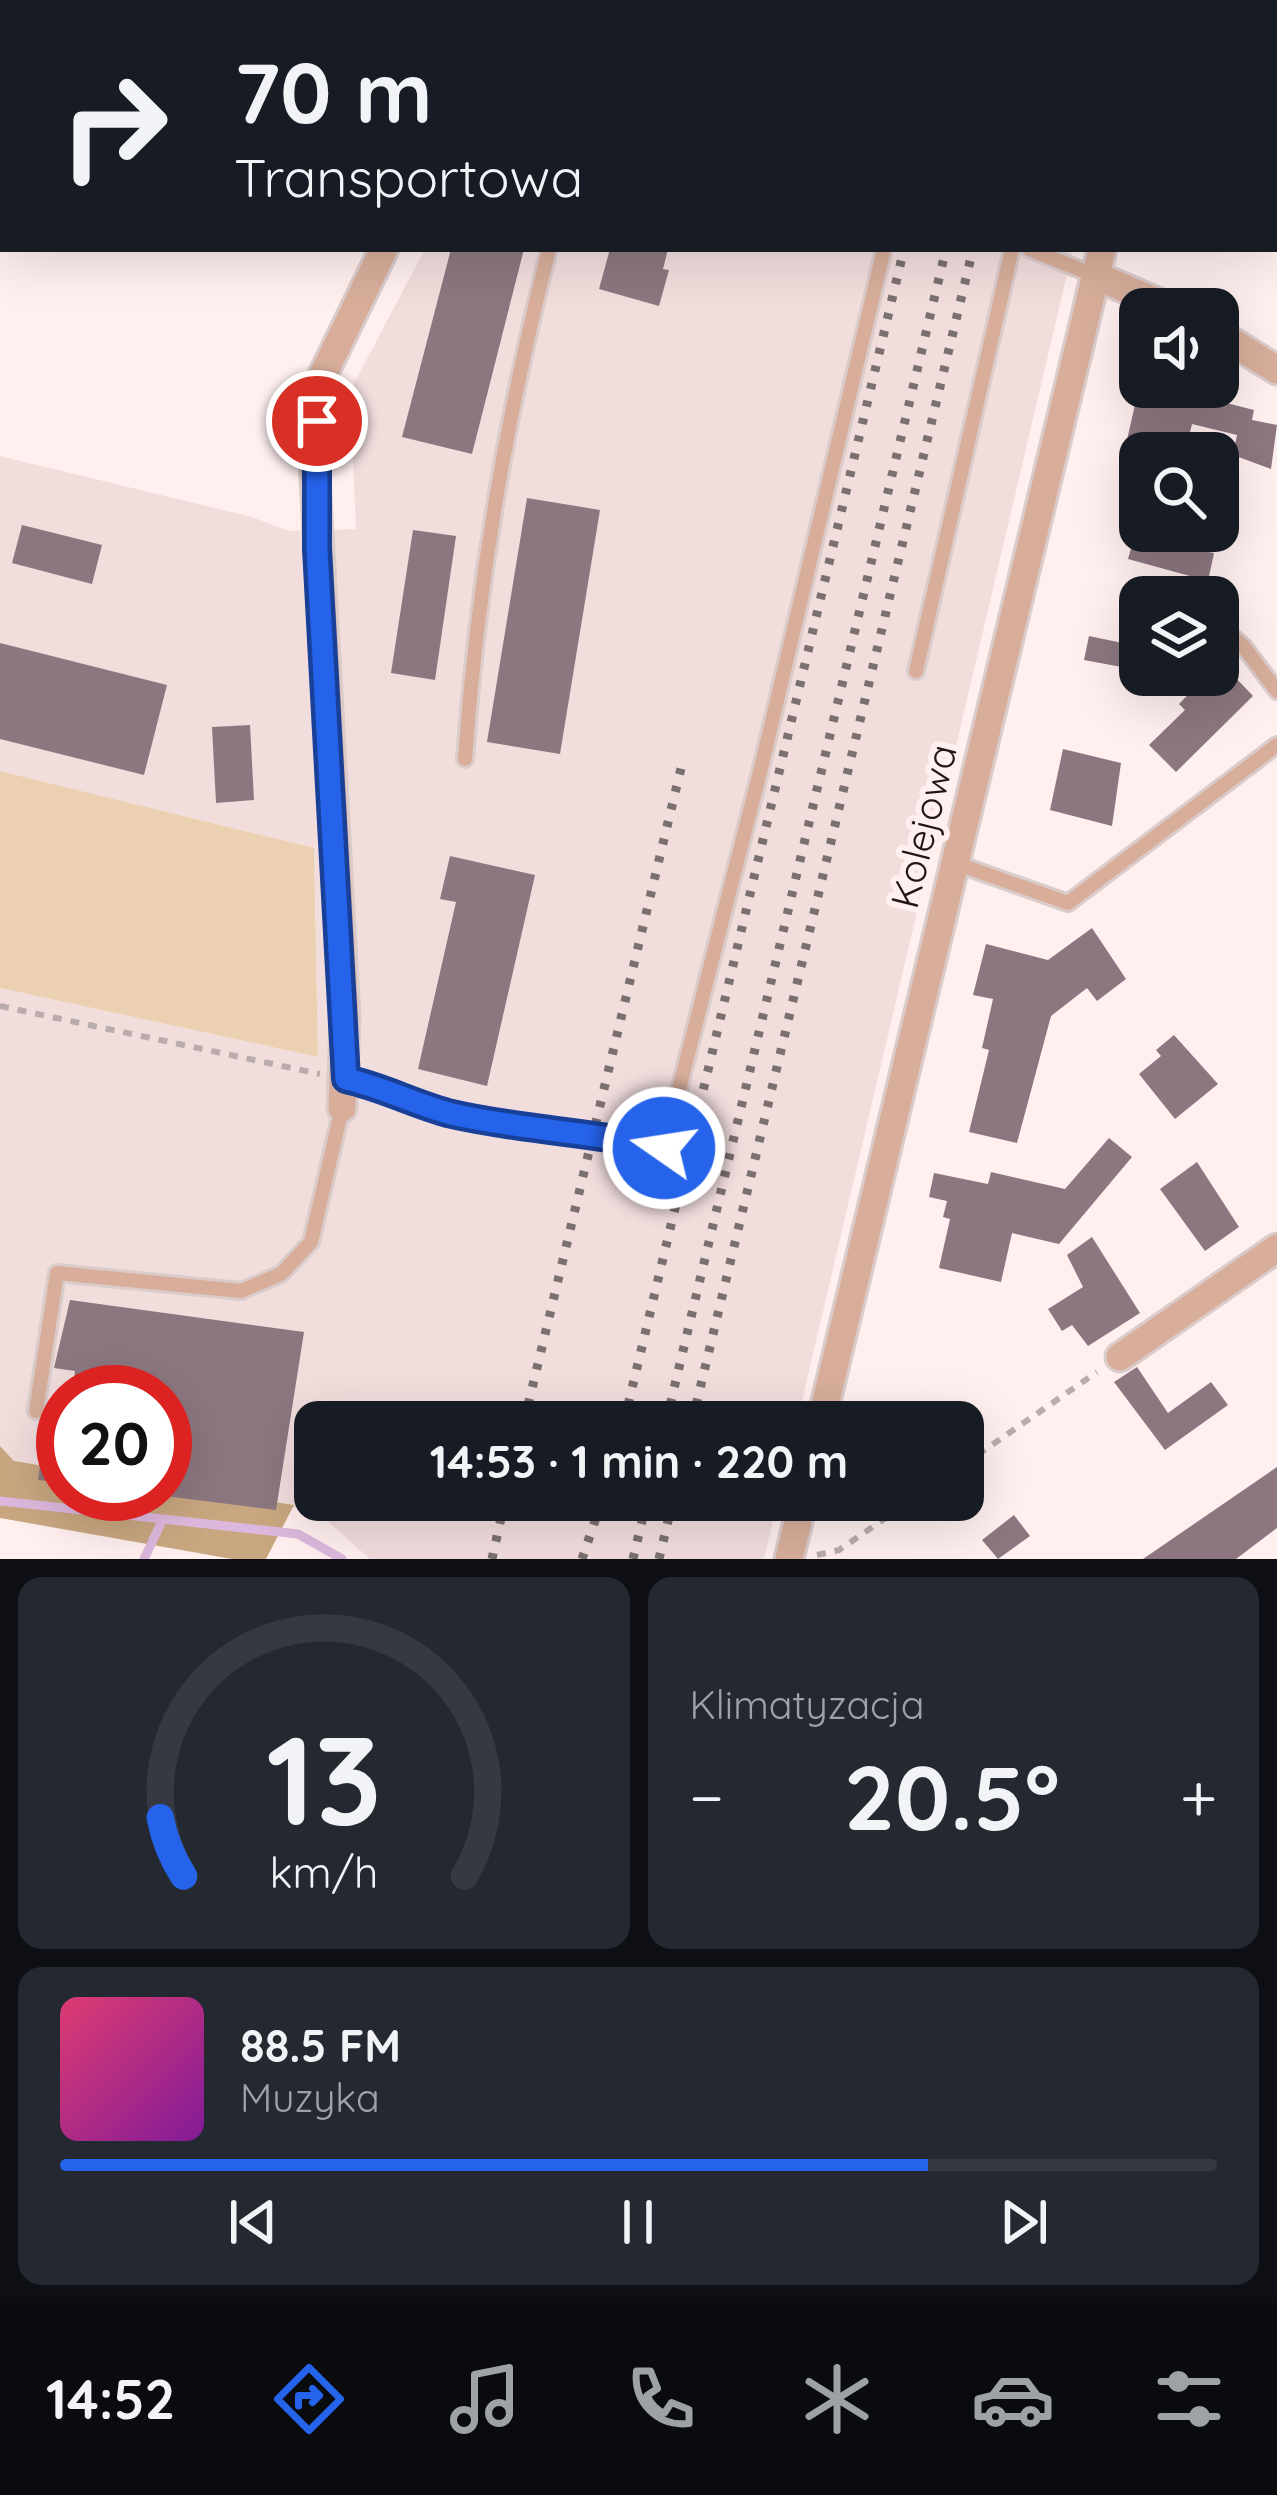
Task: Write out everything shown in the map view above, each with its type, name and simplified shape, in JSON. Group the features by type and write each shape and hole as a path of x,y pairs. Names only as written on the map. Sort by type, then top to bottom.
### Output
{"street":[{"path":"343,1108 346,1079 314,461 320,381 383,252"},
{"path":"1099,262 1140,288"},
{"name":"Kolejowa","path":"826,1401 1099,262"},
{"path":"1239,346 1277,370"},
{"path":"1120,1357 1277,1249"},
{"path":"800,1558 802,1521"}],"lane":[{"path":"465,759 474,623 508,418 548,252"},
{"path":"346,1079 388,1088 451,1114 593,1132 664,1148 761,767 883,252"},
{"path":"916,671 1011,252"},
{"path":"1045,252 1099,262"},
{"path":"1239,643 1277,692"},
{"path":"955,863 1068,903 1273,756"},
{"path":"43,1365 57,1273 242,1292 281,1274 311,1242 343,1108"}],"path":[{"path":"0,1006 346,1079"},
{"path":"984,1451 1120,1357"},
{"path":"800,1558 838,1550 881,1521"}],"shaded area":[{"path":"423,252 1072,252 802,1401 294,1401 294,1508 192,1490 192,1365 36,1365 36,1465 14,1461 0,1446 0,988 318,1057 314,848 0,771 0,456 252,517 288,531 356,529 350,391"},
{"path":"0,771 314,848 318,1057 0,988"},
{"path":"0,1446 14,1461 36,1465 36,1521 192,1521 192,1489 294,1505 266,1559 232,1559 0,1518"},
{"path":"327,1521 773,1521 764,1559 370,1559"}],"building":[{"path":"450,252 523,252 472,454 402,437"},
{"path":"609,252 667,252 663,269 669,270 659,306 599,289"},
{"path":"1239,406 1254,410 1252,420 1277,425 1271,469 1239,457 1239,432 1192,424 1190,432 1129,432 1134,408"},
{"path":"527,498 600,510 560,754 487,742"},
{"path":"22,525 102,545 92,584 12,563"},
{"path":"413,530 456,536 435,680 391,673"},
{"path":"1130,552 1214,553 1209,576 1190,576 1128,559"},
{"path":"1089,636 1119,642 1119,667 1084,660"},
{"path":"0,643 167,685 144,775 0,739"},
{"path":"1239,681 1253,696 1176,772 1149,745 1185,710 1179,704 1187,696 1239,696"},
{"path":"250,725 254,800 216,803 212,727"},
{"path":"1063,749 1121,763 1112,826 1050,810"},
{"path":"450,856 535,875 487,1086 418,1069 456,902 440,899"},
{"path":"1092,928 1126,979 1097,1001 1087,988 1051,1016 1017,1143 969,1132 989,1050 982,1048 993,999 973,995 986,944 1048,960"},
{"path":"1174,1035 1218,1084 1175,1119 1139,1074 1161,1056 1156,1050"},
{"path":"1109,1138 1132,1157 1059,1244 1012,1233 1001,1282 939,1268 950,1219 943,1217 947,1201 929,1197 934,1173 988,1184 991,1172 1065,1189"},
{"path":"1197,1162 1239,1227 1205,1251 1160,1189"},
{"path":"1092,1237 1140,1313 1088,1346 1072,1325 1062,1331 1048,1309 1083,1287 1067,1255"},
{"path":"70,1300 304,1332 276,1510 192,1499 192,1365 55,1365"},
{"path":"1137,1367 1168,1413 1211,1382 1228,1405 1165,1450 1114,1382"},
{"path":"1277,1467 1277,1528 1236,1559 1143,1559"},
{"path":"1014,1515 1030,1536 998,1559 982,1540"}],"waterway":[{"path":"0,1501 298,1534 342,1559"},
{"path":"144,1559 161,1523"}],"railway":[{"path":"629,1401 903,252"},
{"path":"671,1401 945,252"},
{"path":"697,1401 972,252"},
{"path":"529,1401 683,760"},
{"path":"492,1559 500,1521"},
{"path":"582,1559 595,1521"},
{"path":"633,1559 642,1521"},
{"path":"659,1559 668,1521"}],"route":[{"path":"317,421 317,549 336,825 346,1079 388,1088 451,1114 593,1132 664,1148"}]}
